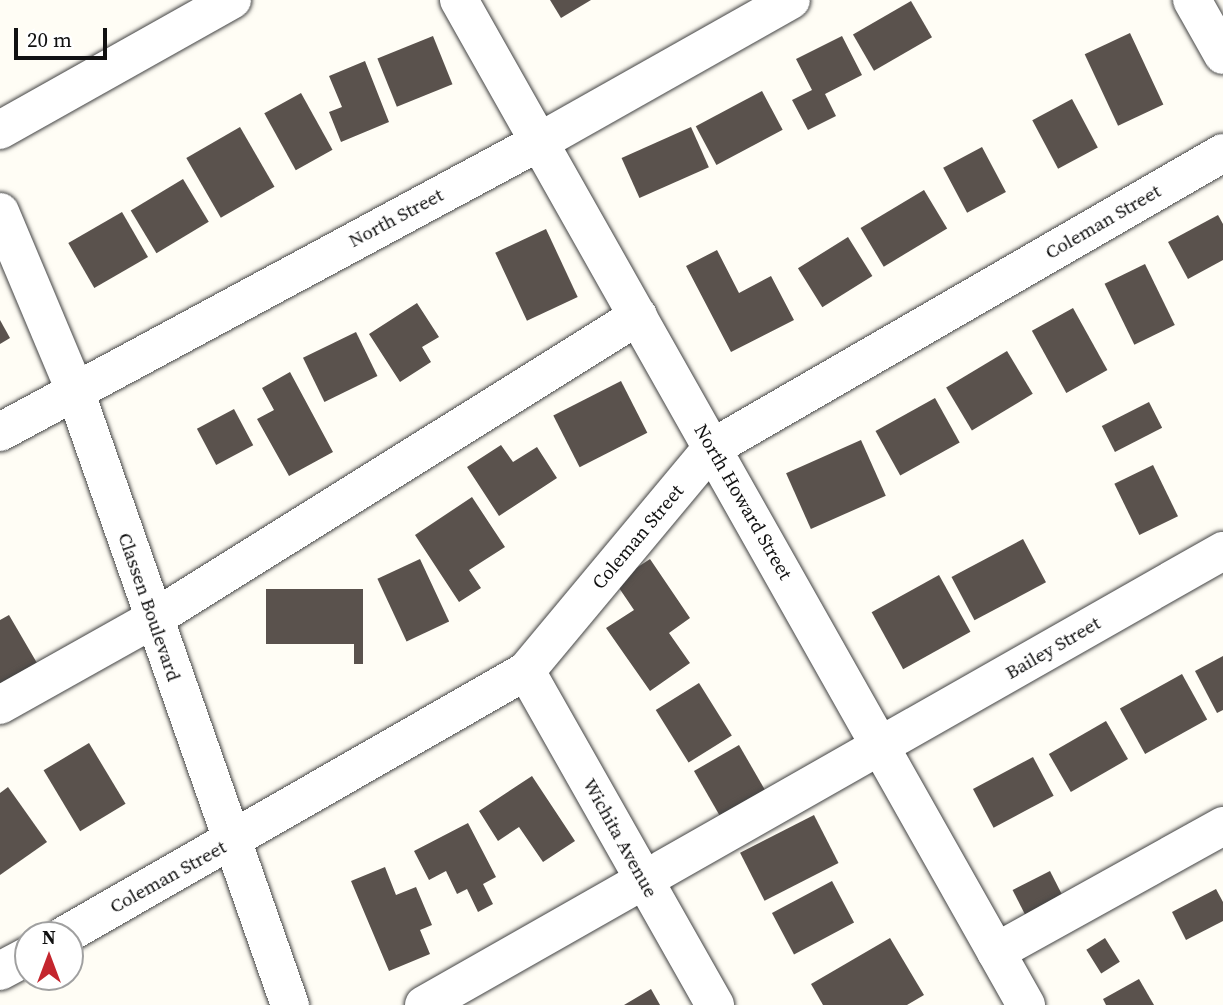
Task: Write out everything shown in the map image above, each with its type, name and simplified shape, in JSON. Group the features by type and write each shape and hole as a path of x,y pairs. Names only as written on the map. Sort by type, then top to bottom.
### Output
{"street":[{"path":"0,130 232,0"},
{"name":"North Howard Street","path":"459,0 883,744 1026,1005"},
{"name":"North Street","path":"0,432 74,388 540,142 791,0"},
{"path":"1192,0 1223,55"},
{"name":"Coleman Street","path":"84,924 526,671 712,448 1223,153"},
{"name":"Classen Boulevard","path":"0,212 74,388 230,842 290,1005"},
{"path":"0,705 153,619 638,316"},
{"name":"Bailey Street","path":"424,1005 1223,551"},
{"name":"Wichita Avenue","path":"526,671 715,1005"},
{"path":"996,952 1223,826"}],"building":[{"path":"550,0 591,0 561,18"},
{"path":"911,1 932,37 874,71 853,34"},
{"path":"1130,33 1163,105 1118,126 1085,54"},
{"path":"433,36 452,84 397,107 377,58"},
{"path":"842,36 862,75 825,94 836,116 808,130 792,100 812,90 796,59"},
{"path":"365,61 389,122 341,142 329,112 342,107 329,76"},
{"path":"762,91 783,130 716,165 696,126"},
{"path":"301,93 333,150 296,170 264,113"},
{"path":"1072,99 1098,148 1058,169 1032,120"},
{"path":"240,127 274,187 221,218 186,158"},
{"path":"691,127 709,167 639,198 622,158"},
{"path":"982,147 1006,192 967,213 943,168"},
{"path":"183,179 209,222 156,253 131,210"},
{"path":"924,190 947,229 884,267 861,228"},
{"path":"122,212 148,257 94,288 68,243"},
{"path":"1218,215 1223,224 1223,260 1188,279 1168,242"},
{"path":"546,229 578,297 527,321 495,253"},
{"path":"848,237 872,276 822,307 798,268"},
{"path":"717,250 739,293 771,276 794,320 731,352 686,266"},
{"path":"1145,264 1175,325 1134,345 1105,284"},
{"path":"417,303 439,337 422,347 431,362 400,382 369,334"},
{"path":"1073,308 1107,370 1066,393 1032,331"},
{"path":"0,320 10,338 0,344"},
{"path":"356,332 377,376 324,402 303,358"},
{"path":"1007,351 1033,394 972,430 946,388"},
{"path":"290,372 333,452 289,476 257,419 274,410 262,388"},
{"path":"621,381 647,433 580,467 553,416"},
{"path":"935,398 960,443 900,476 876,431"},
{"path":"1149,402 1162,428 1115,452 1102,426"},
{"path":"234,409 253,445 216,465 197,429"},
{"path":"861,440 886,496 811,529 786,473"},
{"path":"501,445 513,462 537,447 557,478 499,516 467,467"},
{"path":"1153,465 1178,516 1139,535 1114,484"},
{"path":"472,497 505,547 469,570 481,588 459,602 415,535"},
{"path":"1023,539 1046,582 974,620 951,577"},
{"path":"420,559 449,622 407,641 377,579"},
{"path":"650,559 690,618 669,633 690,663 650,691 606,628 634,610 615,582"},
{"path":"939,575 971,632 903,669 872,612"},
{"path":"266,589 363,589 363,664 354,664 354,644 266,644"},
{"path":"9,615 37,663 0,684 0,620"},
{"path":"1223,656 1223,710 1217,713 1195,671"},
{"path":"1182,674 1207,719 1145,754 1120,708"},
{"path":"699,683 732,736 689,763 656,710"},
{"path":"1106,721 1128,759 1071,792 1049,754"},
{"path":"89,743 126,804 80,831 44,770"},
{"path":"739,745 769,797 724,823 694,771"},
{"path":"1033,757 1054,796 994,828 973,789"},
{"path":"532,776 575,841 543,862 519,827 498,841 479,811"},
{"path":"8,787 47,842 0,875 0,793"},
{"path":"814,815 839,863 765,901 740,853"},
{"path":"468,823 496,877 483,884 493,904 478,912 467,889 457,894 446,871 429,880 414,851"},
{"path":"385,867 396,895 416,887 432,925 420,930 430,954 389,971 351,881"},
{"path":"1050,871 1064,898 1026,917 1013,890"},
{"path":"832,881 854,922 794,954 772,913"},
{"path":"1216,889 1223,902 1223,921 1186,940 1172,912"},
{"path":"890,938 924,995 907,1005 823,1005 811,984"},
{"path":"1105,938 1120,962 1101,973 1086,950"},
{"path":"1139,979 1154,1005 1106,1005 1103,999"},
{"path":"651,989 660,1005 624,1005"}]}
